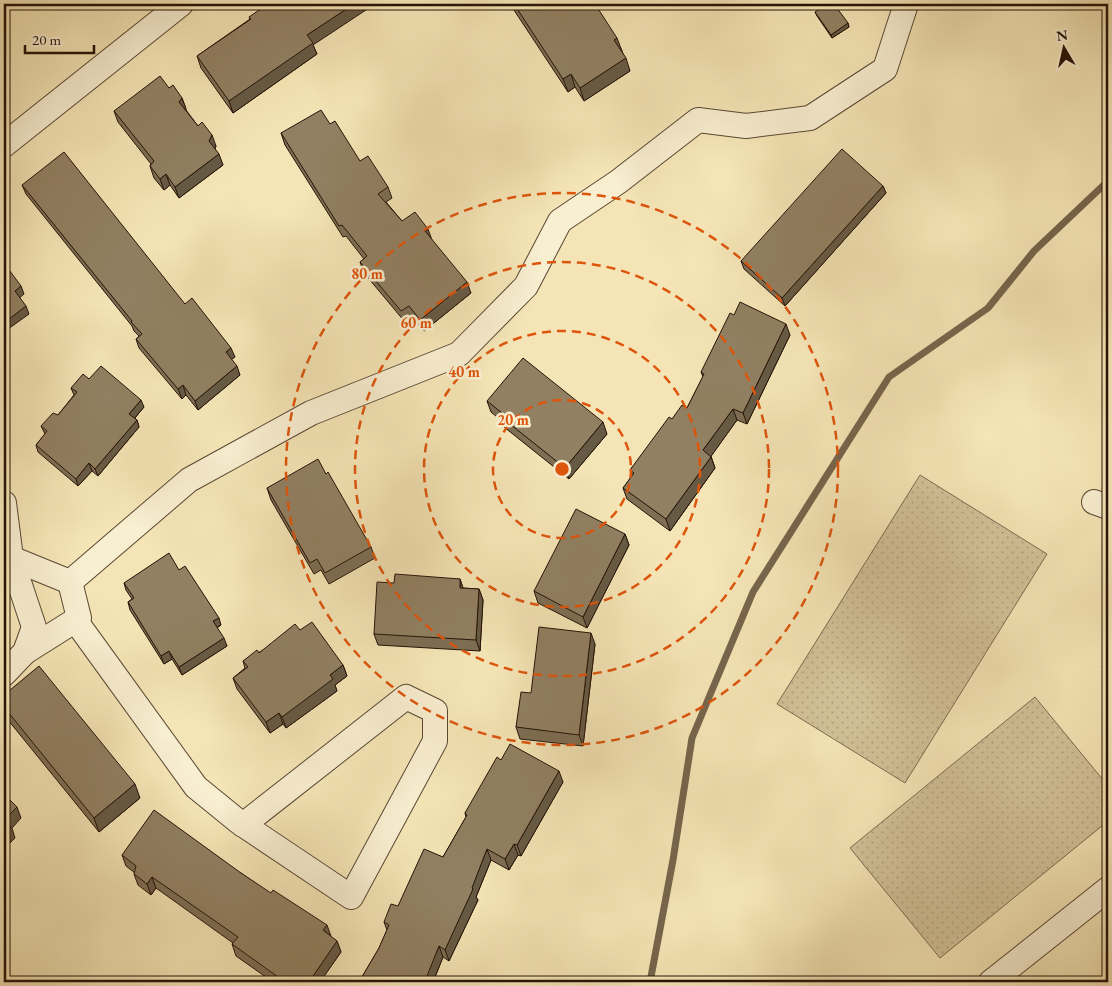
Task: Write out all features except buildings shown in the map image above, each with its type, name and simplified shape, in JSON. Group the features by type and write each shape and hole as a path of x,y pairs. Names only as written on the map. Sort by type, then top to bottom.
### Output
{"street":[{"path":"4,145 181,4"},
{"path":"70,582 189,480 311,414 459,354 526,286 560,222 618,182 698,120 746,126 810,118 885,69 906,4"},
{"path":"4,503 10,558 34,627 26,652"},
{"path":"10,558 70,582"},
{"path":"4,674 26,652 79,618 70,582"},
{"path":"75,620 196,786 243,825 351,897 435,741 435,711 406,697 243,825"},
{"path":"991,982 1108,888"}],"shaded area":[{"path":"920,475 1047,554 905,783 777,704"},
{"path":"1035,697 1108,786 1108,821 940,958 850,848"}],"waterway":[{"path":"650,982 673,860 692,738 753,592 889,377 988,308 1034,251 1108,181"}]}
